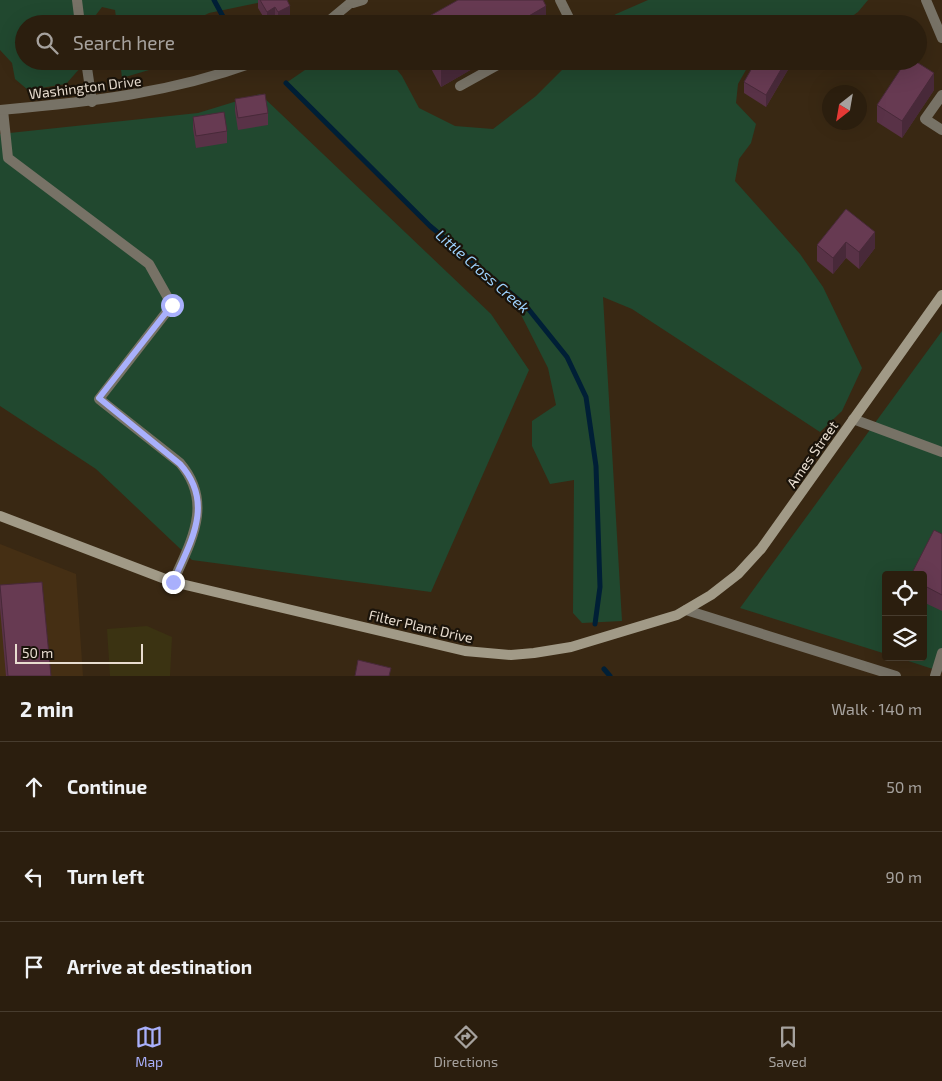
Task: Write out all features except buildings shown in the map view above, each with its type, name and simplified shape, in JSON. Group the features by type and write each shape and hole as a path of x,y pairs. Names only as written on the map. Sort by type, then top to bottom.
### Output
{"street":[{"path":"77,0 79,15"},
{"path":"560,0 568,15"},
{"path":"926,0 942,38"},
{"path":"338,15 357,1"},
{"path":"87,70 92,102"},
{"name":"Washington Drive","path":"2,110 92,102 180,86 230,70"},
{"path":"460,86 489,70"},
{"path":"942,95 925,119 942,130"},
{"path":"2,110 8,158 149,264 172,305 99,398 180,464 191,476 196,489 197,521 173,582"},
{"name":"Ames Street","path":"686,610 711,595 738,574 761,549 942,295"},
{"path":"853,419 942,452"},
{"name":"Filter Plant Drive","path":"0,516 173,582 464,651 511,655 571,647 677,615 686,610"},
{"path":"686,610 896,676"},
{"path":"935,676 942,653"}],"shaded area":[{"path":"0,544 76,574 83,676 0,676"}],"green space":[{"path":"0,0 285,0 262,2 205,15 116,15 115,10 102,7 96,15 15,15 15,70 78,70 66,84 28,90 15,79 12,63 0,50"},
{"path":"648,0 868,0 854,15 614,15"},
{"path":"121,70 149,70 122,78"},
{"path":"305,70 397,70 419,108 455,126 493,129 536,96 562,70 746,70 738,84 736,103 756,124 751,143 739,159 735,181 800,254 823,287 862,368 842,411 820,432 632,309 603,297 622,621 582,623 573,613 574,480 550,484 532,446 532,421 556,405 548,368 510,293 417,212 286,83"},
{"path":"260,94 491,314 529,370 431,592 192,560 96,469 0,406 0,134 198,113"},
{"path":"942,331 942,672 908,661 927,661 927,571 882,571 882,653 740,608"}],"sand":[{"path":"147,626 172,637 170,676 110,676 107,629"}],"waterway":[{"name":"Little Cross Creek","path":"214,0 222,15"},
{"name":"Little Cross Creek","path":"286,83 430,226 526,306 567,357 586,397 596,466 600,587 595,624"},
{"name":"Little Cross Creek","path":"604,669 610,676"}],"route":[{"path":"172,305 99,398 180,464 191,476 196,489 197,521 193,536 173,582"}]}
